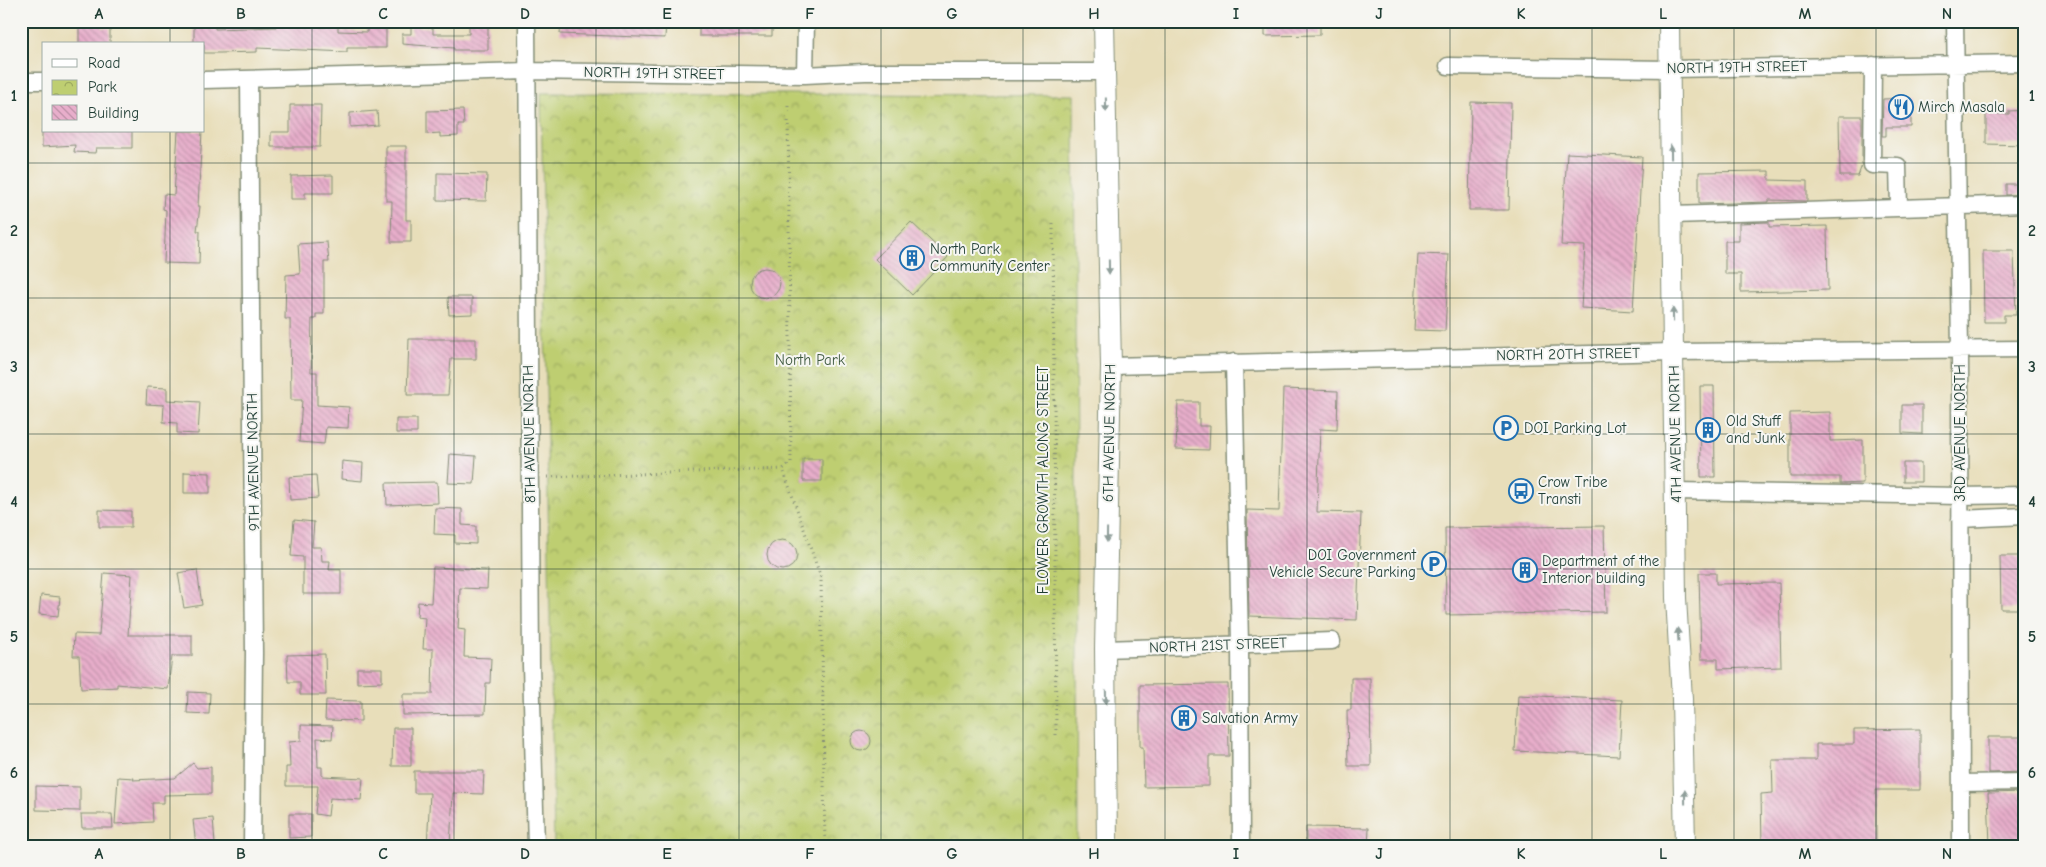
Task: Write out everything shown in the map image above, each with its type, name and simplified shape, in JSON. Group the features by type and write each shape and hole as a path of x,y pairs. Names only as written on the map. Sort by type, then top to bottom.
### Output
{"main road":[{"name":"6TH AVENUE NORTH","path":"1104,21 1111,366 1105,649 1108,846"},
{"name":"4TH AVENUE NORTH","path":"1669,21 1676,598 1682,699 1685,846"}],"street":[{"name":"8TH AVENUE NORTH","path":"527,21 532,666 536,846"},
{"path":"805,75 806,21"},
{"name":"3RD AVENUE NORTH","path":"1955,21 1960,350 1962,846"},
{"name":"NORTH 19TH STREET","path":"1448,66 1670,68 2025,63"},
{"path":"1873,65 1872,165 1898,166 1899,207"},
{"name":"NORTH 19TH STREET","path":"205,80 526,71 805,75 865,72 1105,72"},
{"name":"9TH AVENUE NORTH","path":"249,79 254,653 252,846"},
{"path":"21,81 42,81"},
{"path":"1672,215 2025,204"},
{"name":"NORTH 20TH STREET","path":"1111,366 1673,352 2025,349"},
{"path":"1234,362 1240,644 1241,846"},
{"path":"1676,491 1960,496 2025,495"},
{"path":"1960,519 2025,516"},
{"name":"NORTH 21ST STREET","path":"1105,649 1332,641"},
{"path":"1961,783 2025,782"}],"path":[{"path":"548,477 783,469 792,462 788,106"},
{"name":"FLOWER GROWTH ALONG STREET","path":"1053,224 1056,736"},
{"path":"783,469 821,578 825,846"}],"green space":[{"name":"North Park","path":"541,93 1074,95 1078,846 554,846"}],"building":[{"path":"79,21 102,21 102,28 110,28 110,42 79,42"},
{"path":"326,21 338,21 338,31 367,32 367,25 386,25 386,48 347,48 347,52 257,48 257,52 205,53 205,42 194,42 194,23 215,24 215,29 276,27 276,24 326,27"},
{"path":"469,21 488,21 488,50 454,50 454,48 402,44 402,34 411,34 411,26 433,28 433,34 469,34"},
{"path":"561,21 666,21 665,38 560,34"},
{"path":"699,21 772,21 772,36 699,36"},
{"path":"1265,21 1320,21 1320,35 1265,36"},
{"path":"1911,98 1911,127 1886,127 1886,136 1882,136 1883,99"},
{"path":"1471,102 1511,103 1509,210 1469,210"},
{"path":"290,105 321,105 320,147 271,147 271,132 290,132"},
{"path":"463,110 464,125 458,125 458,136 440,137 440,133 427,134 427,111"},
{"path":"2025,110 2025,145 1986,144 1986,114 2009,114 2009,111"},
{"path":"377,111 378,125 350,127 350,113"},
{"path":"1839,116 1862,116 1862,165 1858,176 1840,176"},
{"path":"42,132 132,132 132,148 96,148 95,153 74,152 75,145 42,147"},
{"path":"178,132 202,132 198,206 200,206 197,231 200,231 199,264 164,263 166,210 163,209 164,194 174,195"},
{"path":"386,146 406,146 406,220 411,220 411,242 391,242 392,201 386,201"},
{"path":"1567,153 1642,157 1633,311 1581,308 1585,246 1561,245"},
{"path":"1769,171 1769,180 1807,181 1807,201 1769,200 1769,202 1699,204 1699,172"},
{"path":"437,173 487,174 486,201 437,200"},
{"path":"333,175 333,193 305,193 305,199 291,199 291,176"},
{"path":"2006,184 2025,184 2025,194 2006,195"},
{"name":"North Park Community Center","path":"911,222 948,257 912,295 875,259"},
{"path":"1769,222 1769,227 1827,226 1828,290 1741,292 1741,274 1725,274 1725,241 1739,241 1739,223"},
{"path":"327,242 329,262 324,262 324,314 316,314 316,319 312,319 311,372 317,372 317,405 349,407 348,428 326,427 324,444 299,442 302,400 291,400 290,319 285,319 286,275 300,274 298,244"},
{"path":"1983,251 2014,251 2016,315 2004,315 2004,322 1984,322"},
{"path":"1418,254 1449,255 1445,331 1414,330"},
{"path":"765,268 771,269 779,277 779,289 771,297 765,298 759,297 751,289 750,283 751,277 759,269"},
{"path":"448,297 472,297 472,314 449,315"},
{"path":"409,339 476,339 476,359 451,359 448,395 407,395"},
{"name":"Old Stuff and Junk","path":"1700,386 1714,386 1715,477 1701,477"},
{"path":"147,387 167,388 167,400 200,402 198,434 177,433 177,423 163,422 164,405 146,404"},
{"path":"1283,389 1338,391 1337,430 1320,429 1317,512 1361,513 1357,620 1249,616 1247,510 1279,511"},
{"path":"1178,402 1199,402 1199,426 1210,426 1209,450 1176,449"},
{"path":"1902,405 1922,405 1922,434 1902,433"},
{"path":"1830,412 1830,441 1863,440 1863,483 1840,484 1840,477 1790,477 1790,413"},
{"path":"396,419 417,419 417,433 396,433"},
{"path":"450,454 476,456 474,484 448,483"},
{"path":"803,459 822,459 822,481 803,481"},
{"path":"342,461 363,463 362,481 341,479"},
{"path":"1903,463 1921,463 1921,482 1903,482"},
{"path":"184,472 210,473 210,493 184,493"},
{"path":"316,475 318,498 290,500 289,477"},
{"path":"437,482 438,503 387,505 386,483"},
{"path":"435,508 462,509 462,525 476,526 476,544 455,543 455,535 434,534"},
{"path":"99,510 131,511 131,527 99,527"},
{"path":"294,520 314,522 312,547 321,547 322,561 330,561 329,570 341,570 341,594 303,594 303,557 291,556"},
{"name":"Department of the Interior building","path":"1604,526 1606,612 1446,615 1445,528"},
{"path":"782,540 792,545 797,555 792,565 782,570 772,565 767,555 772,545"},
{"path":"2000,556 2025,556 2025,609 2001,609"},
{"path":"433,567 488,570 487,589 460,588 458,629 465,630 464,657 491,658 490,683 486,683 485,714 403,715 403,694 432,694 433,649 423,649 425,618 417,617 418,602 431,603"},
{"path":"197,570 202,605 184,608 178,573"},
{"path":"104,573 132,575 128,635 192,635 192,656 172,656 168,689 117,684 117,687 81,689 79,656 73,656 74,634 99,635"},
{"path":"1699,573 1716,573 1716,584 1779,583 1781,667 1718,669 1718,659 1701,659"},
{"path":"41,595 60,597 58,616 39,614"},
{"path":"325,654 326,695 300,695 300,682 288,682 287,655"},
{"path":"357,668 382,668 382,682 357,683"},
{"path":"1351,678 1370,678 1371,766 1348,766 1347,710 1351,710"},
{"name":"Salvation Army","path":"1228,684 1229,756 1209,756 1209,786 1144,787 1143,747 1140,747 1140,685"},
{"path":"188,692 210,693 209,714 187,713"},
{"path":"1518,695 1622,700 1619,756 1515,751"},
{"path":"326,700 361,701 361,721 325,720"},
{"path":"301,725 333,726 332,739 317,738 318,767 322,767 322,776 363,778 361,800 330,798 328,816 315,814 318,786 286,786 286,767 290,767 289,742 301,741"},
{"path":"393,728 411,728 411,766 392,766"},
{"path":"1920,729 1920,790 1876,790 1876,846 1762,846 1761,794 1773,793 1772,760 1816,760 1816,744 1854,744 1854,730"},
{"path":"861,731 868,734 871,741 868,748 861,751 854,748 851,741 854,734"},
{"path":"1988,737 2025,737 2025,772 1988,773"},
{"path":"193,763 197,768 211,767 211,794 164,795 164,803 152,803 153,822 115,824 118,777 134,778 133,780 175,778"},
{"path":"414,771 484,771 483,794 453,793 450,846 427,846 430,793 414,793"},
{"path":"36,786 80,787 80,811 36,810"},
{"path":"2025,792 2025,846 1990,846 1988,793"},
{"path":"81,814 112,814 113,828 82,828"},
{"path":"289,814 311,814 311,837 289,838"},
{"path":"213,818 215,844 196,846 193,820"},
{"path":"1306,827 1369,828 1368,846 1306,846"}],"place":[{"name":"Mirch Masala","path":"1901,107"},
{"name":"North Park Community Center","path":"912,258"},
{"name":"DOI Parking Lot","path":"1506,428"},
{"name":"Old Stuff and Junk","path":"1708,430"},
{"name":"Crow Tribe Transti","path":"1521,491"},
{"name":"DOI Government Vehicle Secure Parking","path":"1434,564"},
{"name":"Department of the Interior building","path":"1525,570"},
{"name":"Salvation Army","path":"1184,718"}]}
